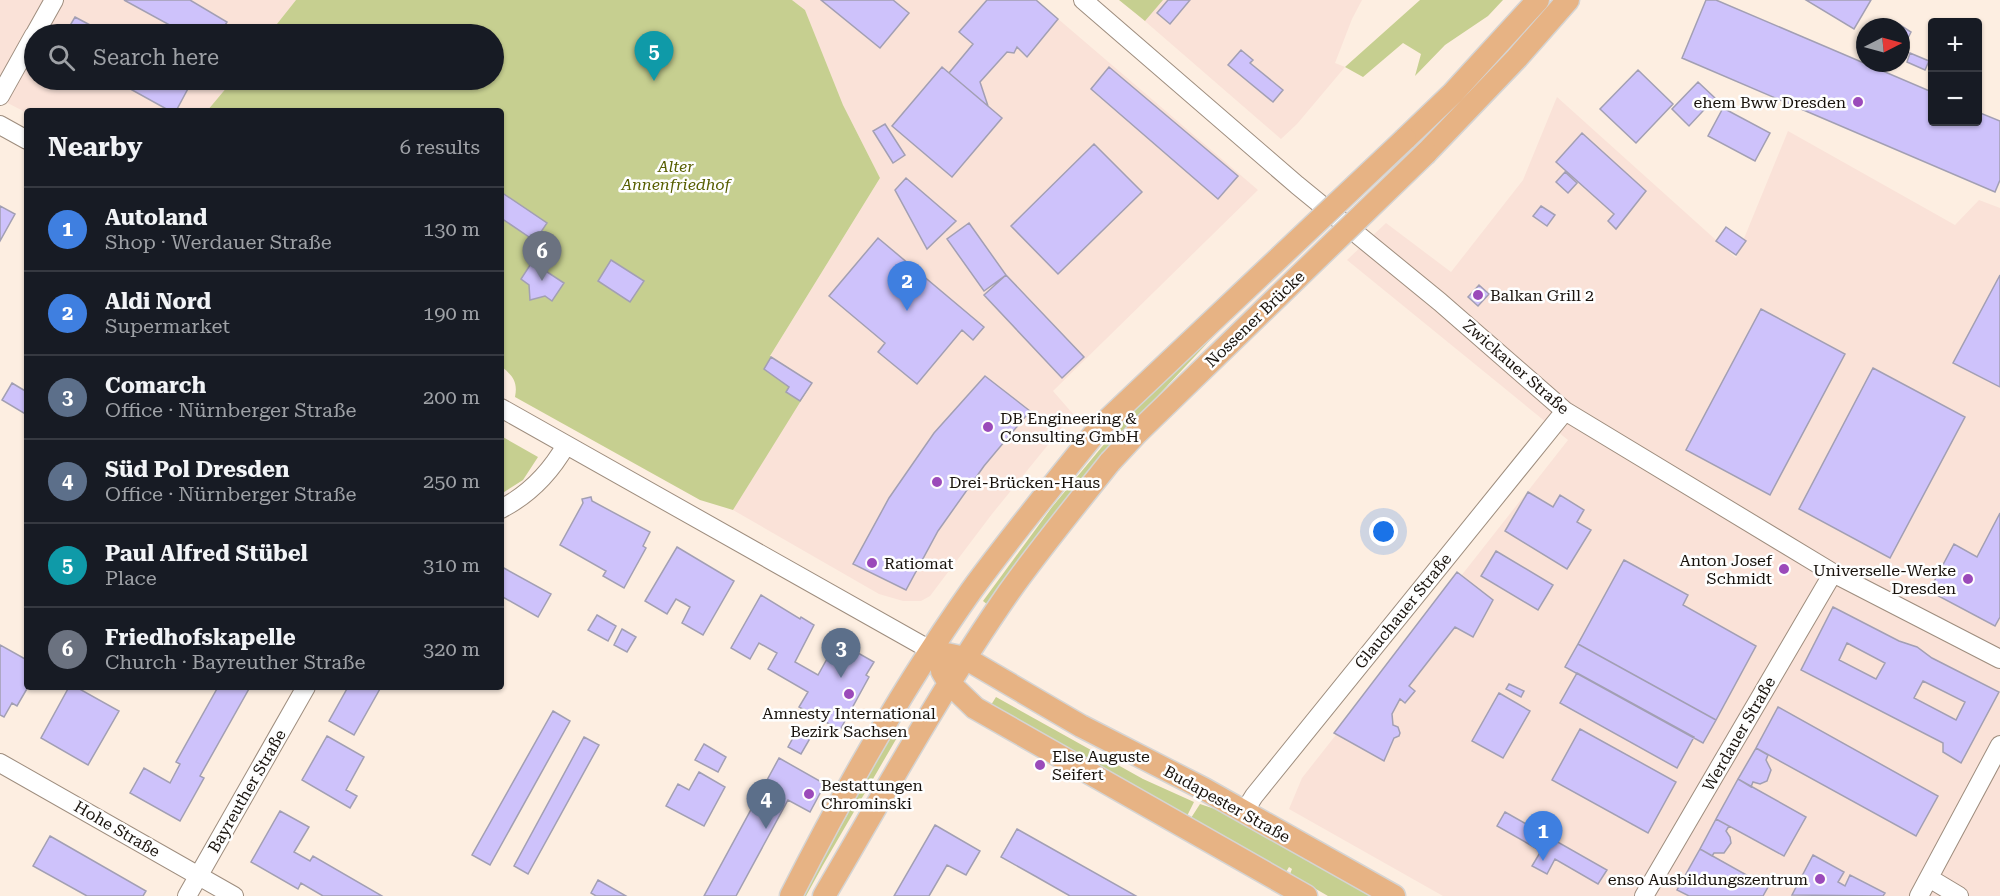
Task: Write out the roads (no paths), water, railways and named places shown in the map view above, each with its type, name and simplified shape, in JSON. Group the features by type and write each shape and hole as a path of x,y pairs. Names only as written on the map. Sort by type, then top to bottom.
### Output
{"main road":[{"name":"Nossener Brücke","path":"791,896 894,709 970,593 1014,532 1088,442 1109,419 1453,93 1538,0"},
{"name":"Nossener Brücke","path":"824,896 965,658 1010,591 1110,462 1145,425 1426,153 1517,58 1568,0"},
{"name":"Budapester Straße","path":"932,651 965,658 1081,726 1204,789 1394,896"},
{"path":"932,651 949,683 975,708 1306,896"}],"street":[{"path":"41,24 54,0"},
{"name":"Zwickauer Straße","path":"1083,0 1297,185 1440,302 1565,411 1833,573 2000,659"},
{"path":"0,96 24,54"},
{"path":"0,125 24,138"},
{"path":"504,410 932,651"},
{"name":"Glauchauer Straße","path":"1244,812 1254,796 1565,411"},
{"path":"504,508 515,502 536,485 556,462 566,445"},
{"name":"Werdauer Straße","path":"1644,896 1833,573"},
{"name":"Bayreuther Straße","path":"187,896 304,690"},
{"path":"1919,896 2000,745"},
{"name":"Hohe Straße","path":"0,763 234,896"},
{"path":"1929,879 1959,896"}],"place":[{"name":"Paul Alfred Stübel","path":"654,81"},
{"name":"ehem Bww Dresden","path":"1858,102"},
{"name":"Friedhofskapelle","path":"542,281"},
{"name":"Balkan Grill 2","path":"1478,295"},
{"name":"Aldi Nord","path":"907,311"},
{"name":"DB Engineering & Consulting GmbH","path":"988,427"},
{"name":"Drei-Brücken-Haus","path":"937,482"},
{"name":"Ratiomat","path":"872,563"},
{"name":"Anton Josef Schmidt","path":"1784,569"},
{"name":"Universelle-Werke Dresden","path":"1968,579"},
{"name":"Comarch","path":"841,678"},
{"name":"Amnesty International Bezirk Sachsen","path":"849,694"},
{"name":"Else Auguste Seifert","path":"1040,765"},
{"name":"Bestattungen Chrominski","path":"809,794"},
{"name":"Süd Pol Dresden","path":"766,829"},
{"name":"Autoland","path":"1543,861"},
{"name":"enso Ausbildungszentrum","path":"1820,879"}],"park label":[{"name":"Alter Annenfriedhof","path":"676,175"}]}
